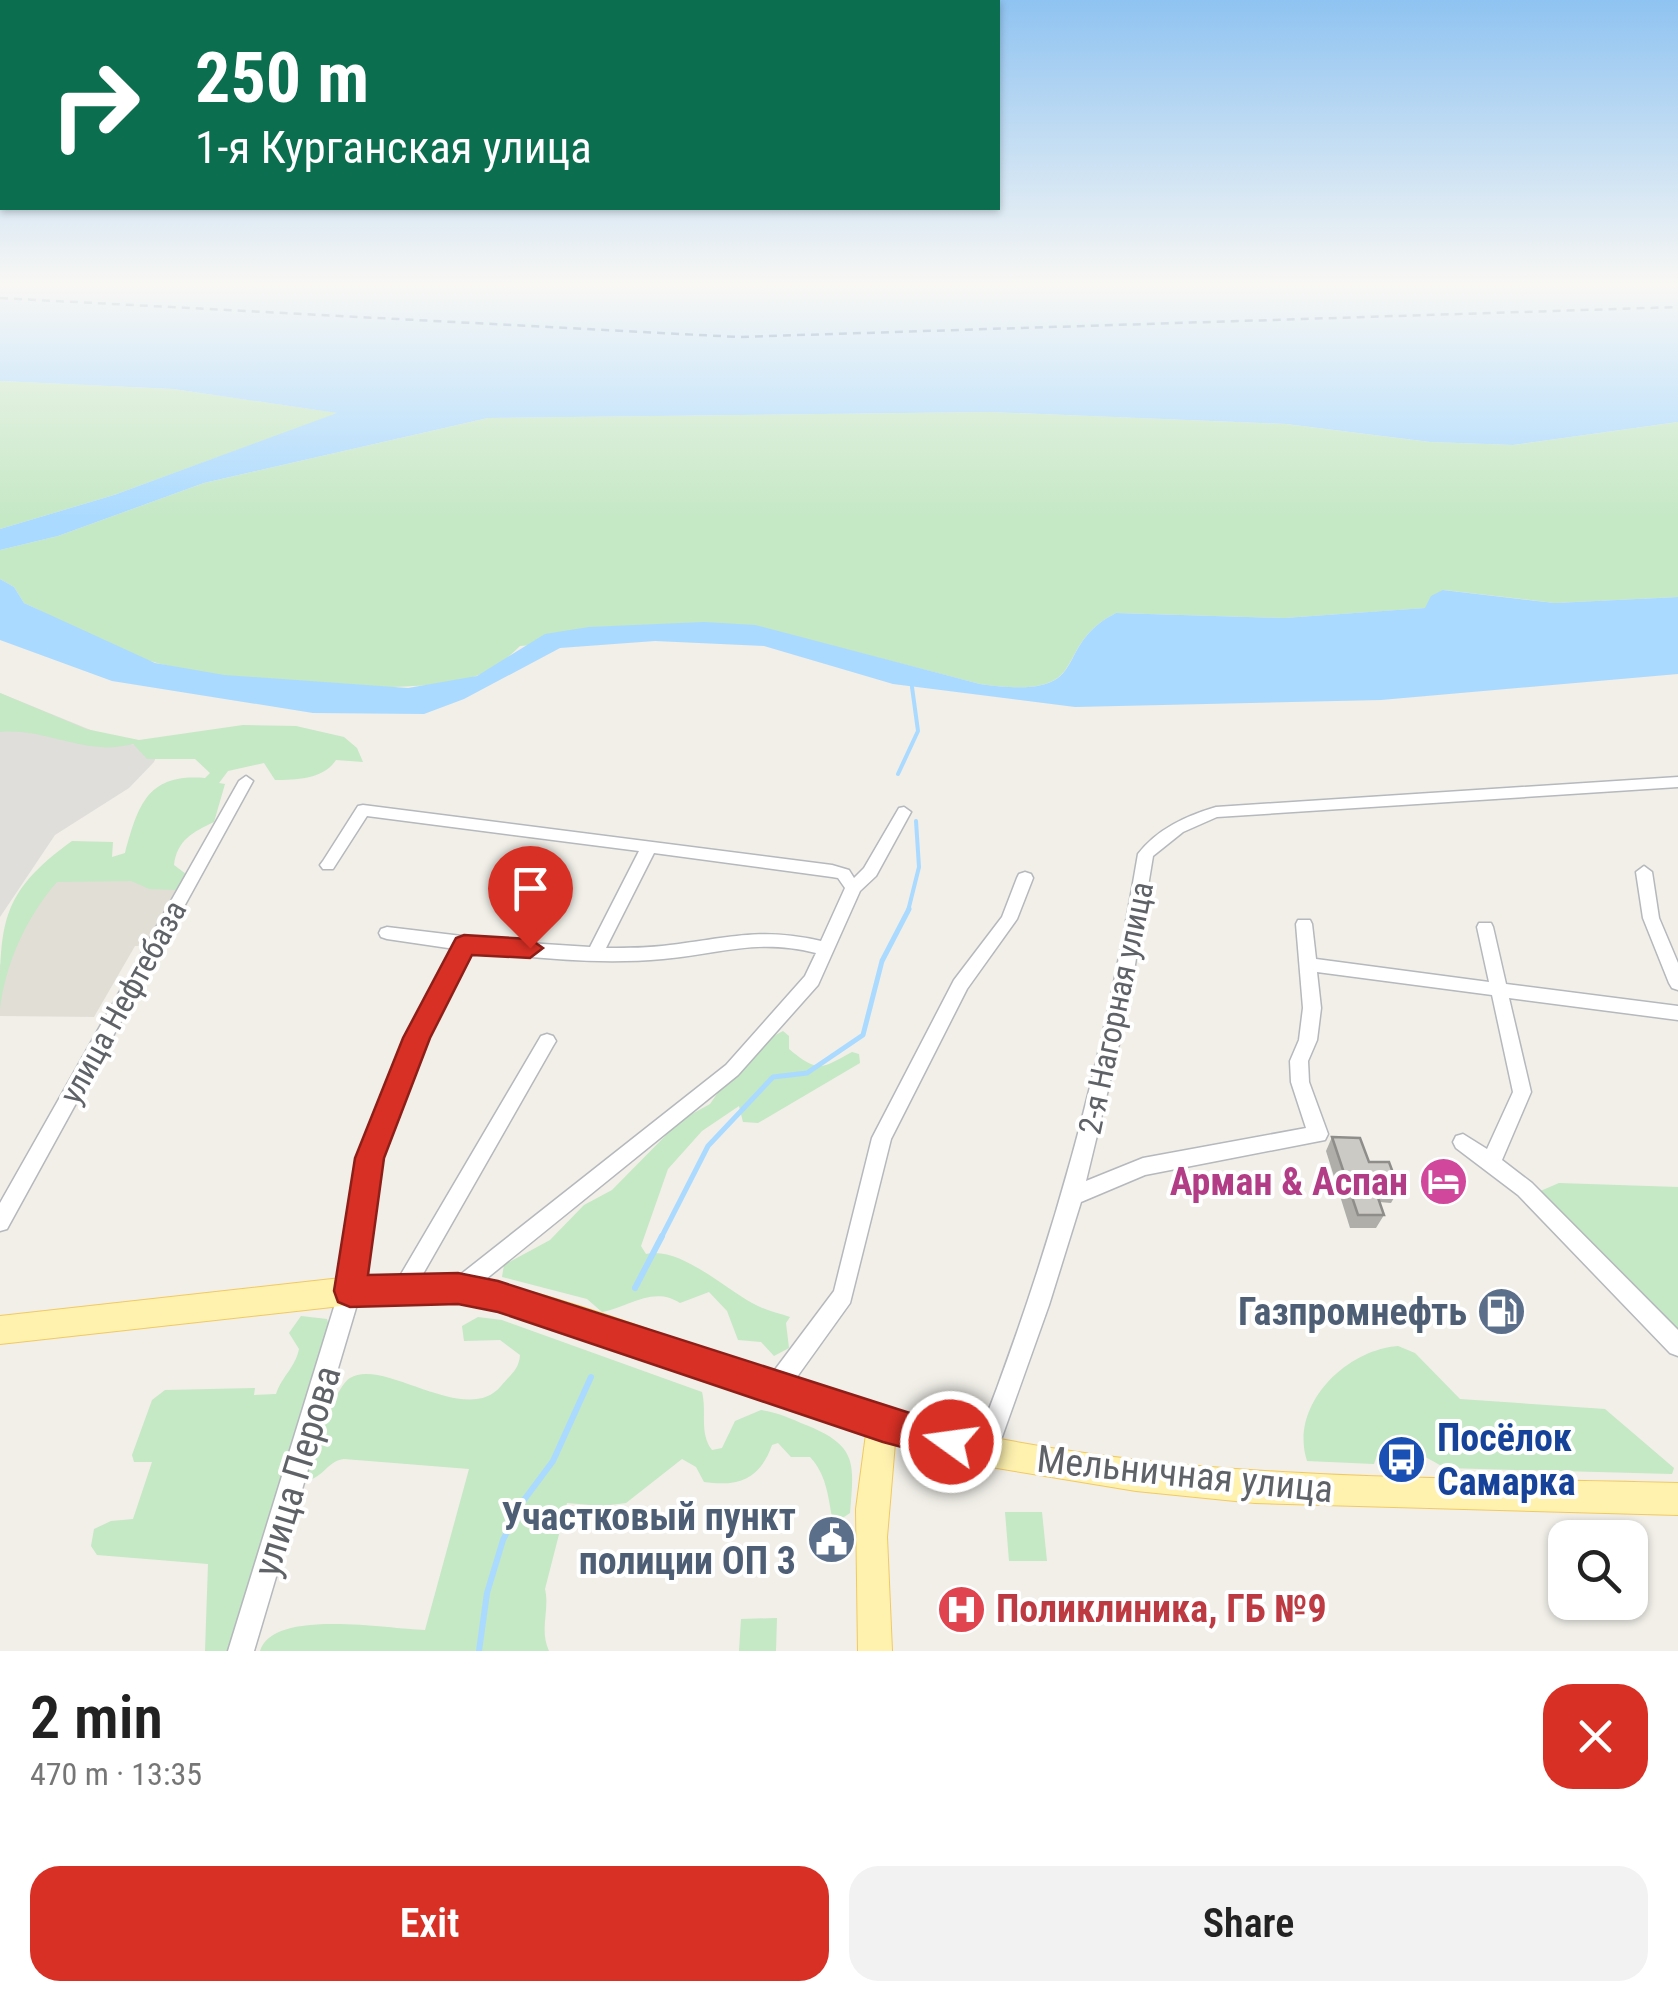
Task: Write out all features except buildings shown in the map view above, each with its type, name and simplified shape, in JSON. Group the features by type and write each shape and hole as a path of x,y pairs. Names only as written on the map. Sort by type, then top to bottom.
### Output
{"main road":[{"name":"Мельничная улица","path":"0,1330 350,1291 458,1289 539,1308 883,1425 985,1451 1136,1475 1255,1487 1678,1499"},
{"path":"875,1651 870,1514 872,1469 883,1425"}],"street":[{"name":"улица Нефтебаза","path":"0,1222 246,781"},
{"name":"2-я Нагорная улица","path":"985,1451 1022,1360 1076,1195 1127,985 1146,854 1164,837 1216,812 1678,782"},
{"path":"328,865 363,810 832,871 843,874 853,888"},
{"path":"458,1289 732,1070 812,980 853,888 870,872 904,812"},
{"path":"596,952 649,847"},
{"path":"1644,872 1651,918 1678,983"},
{"path":"776,1387 844,1296 882,1138 960,985 1009,919 1025,878"},
{"path":"1076,1195 1143,1168 1318,1134 1300,1082 1299,1061 1308,1040 1312,1008 1304,924"},
{"path":"1485,927 1522,1092 1492,1160"},
{"path":"387,933 464,945 644,954 758,936 786,937 826,949"},
{"name":"улица Перова","path":"241,1651 350,1291 369,1158 416,1038 464,945"},
{"path":"1310,965 1678,1013"},
{"path":"404,1288 546,1041"},
{"path":"1463,1142 1492,1160 1678,1345"}],"shaded area":[{"path":"0,693 120,742 159,749 154,762 129,788 55,835 0,917"},
{"path":"48,872 186,874 146,946 135,946 94,1017 0,1016 0,965"}],"green space":[{"path":"0,381 173,389 339,413 114,495 0,529"},
{"path":"990,412 1286,424 1430,442 1513,445 1678,422 1678,597 1555,603 1444,590 1426,608 1284,618 1116,613 1082,641 1057,678 1042,685 1017,687 980,684 755,626 520,646 476,676 446,683 365,687 271,682 188,670 140,658 24,603 14,587 0,579 0,550 58,536 204,483 488,418"},
{"path":"0,693 86,729 139,740 243,725 296,726 344,737 357,748 363,762 336,760 317,775 292,780 275,780 264,763 228,771 219,783 225,784 214,822 193,833 179,849 174,865 186,874 177,890 149,889 131,881 57,882 19,942 0,1010 4,932 9,912 30,877 72,841 113,842 112,857 125,853 148,796 170,781 205,778 210,773 195,759 147,759 133,744 98,747 35,734 0,732"},
{"path":"783,1031 789,1036 789,1049 814,1065 827,1065 852,1052 859,1054 860,1063 758,1123 743,1122 739,1106 702,1131 668,1169 641,1246 646,1254 659,1253 686,1262 757,1305 790,1317 786,1323 789,1348 774,1356 761,1342 738,1340 727,1311 709,1292 680,1303 650,1297 602,1312 587,1299 502,1277 504,1265 550,1240 584,1205 612,1190 681,1120 710,1104 728,1078 755,1057 770,1038"},
{"path":"1559,1183 1678,1187 1678,1330 1538,1192"},
{"path":"301,1316 327,1319 331,1332 233,1651 205,1651 208,1564 97,1555 91,1546 94,1529 111,1521 133,1519 152,1462 134,1462 132,1455 152,1400 165,1390 255,1388 254,1395 276,1394 297,1356 299,1349 289,1333"},
{"path":"478,1317 502,1320 702,1392 706,1437 712,1450 722,1448 735,1421 761,1410 823,1433 844,1449 849,1458 850,1513 841,1519 832,1517 820,1470 810,1457 791,1457 778,1443 772,1445 754,1473 728,1483 704,1482 696,1467 682,1459 626,1503 567,1503 545,1589 549,1651 260,1651 269,1638 286,1629 308,1625 425,1630 469,1469 344,1459 314,1478 309,1480 305,1475 331,1408 350,1378 365,1374 383,1376 467,1400 486,1397 501,1386 516,1368 520,1355 500,1340 464,1341 462,1326"},
{"path":"1398,1346 1415,1353 1460,1399 1605,1409 1674,1468 1672,1474 1445,1468 1421,1455 1396,1450 1378,1452 1374,1464 1307,1461 1306,1420 1326,1384 1359,1358"},
{"path":"1005,1512 1042,1512 1047,1561 1009,1561"},
{"path":"777,1618 776,1651 739,1651 741,1619"}],"water":[{"path":"0,364 1678,364 1678,422 1513,445 1430,442 1286,424 990,412 488,418 204,483 58,536 0,550 0,529 114,495 337,413 173,389 0,381"},
{"path":"0,579 14,587 24,603 155,663 224,675 408,688 477,676 545,634 589,627 704,622 755,625 980,684 1042,685 1058,678 1095,627 1116,613 1284,618 1425,608 1431,596 1443,590 1555,603 1678,597 1678,674 1381,700 1075,707 893,684 764,646 655,641 560,648 464,699 424,714 313,713 112,681 0,640"}],"waterway":[{"path":"898,774 918,731 912,687"},
{"path":"908,911 919,867 916,821"},
{"path":"661,1238 708,1146 773,1077 807,1073 863,1035 882,961 908,911"},
{"path":"635,1288 662,1236"},
{"path":"479,1651 487,1593 503,1540 521,1504 553,1461 591,1377"}],"place":[{"name":"Арман & Аспан","path":"1443,1182"},
{"name":"Газпромнефть","path":"1502,1312"},
{"name":"Посёлок Самарка","path":"1402,1460"},
{"name":"Участковый пункт полиции ОП 3","path":"831,1539"},
{"name":"Поликлиника, ГБ №9","path":"961,1609"}],"route":[{"path":"530,948 464,945 416,1038 369,1158 350,1291 458,1289 498,1297 883,1425 951,1442"}]}
